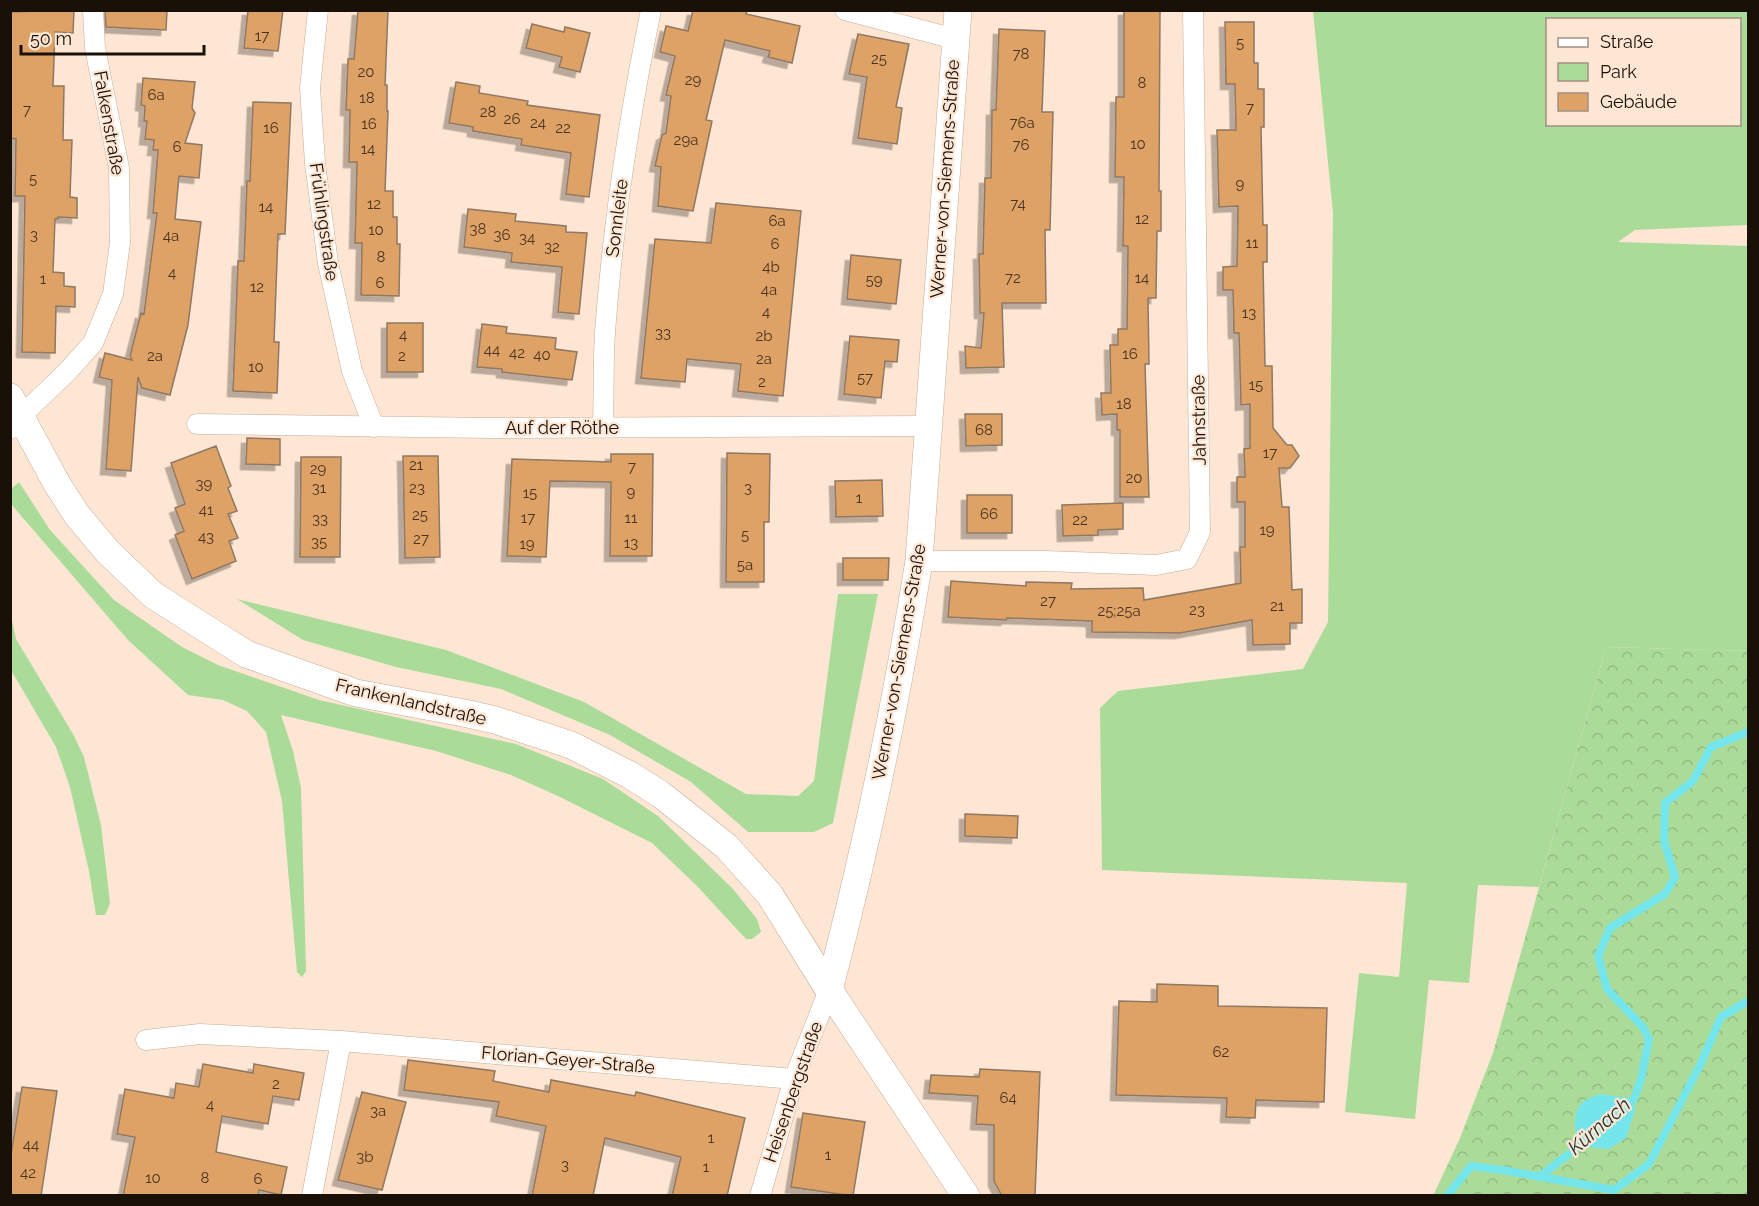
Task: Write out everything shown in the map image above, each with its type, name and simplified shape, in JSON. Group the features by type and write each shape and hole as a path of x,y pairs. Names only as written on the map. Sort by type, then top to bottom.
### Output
{"street":[{"name":"Falkenstraße","path":"14,414 68,371 93,343 113,294 120,243 119,168 95,48 93,10"},
{"name":"Frühlingstraße","path":"318,10 310,88 315,163 327,252 352,371 374,427"},
{"name":"Sonnleite","path":"603,428 605,334 615,225 632,103 651,10"},
{"path":"845,10 955,39"},
{"name":"Werner-von-Siemens-Straße","path":"829,990 882,766 920,561 927,426 958,10"},
{"name":"Jahnstraße","path":"920,561 1045,561 1156,565 1187,559 1200,532 1193,10"},
{"name":"Frankenlandstraße","path":"14,414 77,515 108,552 153,595 246,654 356,693 495,720 571,745 630,775 678,807 726,846 770,895 829,990"},
{"name":"Auf der Röthe","path":"197,424 603,428 927,426"},
{"path":"829,990 966,1196"},
{"name":"Heisenbergstraße","path":"760,1196 794,1079 829,990"},
{"name":"Florian-Geyer-Straße","path":"146,1040 200,1034 341,1041 794,1079"},
{"path":"312,1196 341,1041"}],"green space":[{"path":"1313,11 1748,11 1748,225 1635,230 1618,242 1748,246 1748,651 1606,647 1539,887 1478,885 1469,983 1429,980 1415,1119 1345,1112 1359,973 1399,977 1407,883 1102,870 1100,708 1118,691 1303,669 1328,622 1333,213"},
{"path":"19,482 50,530 114,600 182,647 218,665 319,700 516,744 603,779 658,816 733,889 757,919 761,932 752,939 746,939 697,886 652,843 558,796 511,775 436,751 281,715 293,751 301,788 306,971 302,977 297,972 282,801 266,732 247,711 223,700 188,695 128,640 11,504 11,489"},
{"path":"838,594 878,594 833,823 814,832 748,832 691,782 610,735 501,689 396,667 303,640 237,599 446,650 584,702 746,794 798,796 814,781"},
{"path":"10,611 16,639 73,734 84,757 101,825 110,903 105,915 96,915 89,871 70,787 56,747 11,670"},
{"path":"1606,647 1748,651 1748,1195 1433,1196 1460,1138 1493,1053"}],"water":[{"path":"1600,1094 1634,1099 1635,1110 1626,1138 1609,1149 1580,1146 1576,1130 1576,1113 1582,1103"}],"building":[{"path":"74,10 73,33 55,32 53,86 64,86 63,140 72,140 70,197 77,198 77,218 58,217 55,219 53,272 64,273 64,286 75,287 75,307 56,306 55,353 22,352 25,196 15,196 16,139 10,138 10,12"},
{"path":"105,10 167,10 166,30 106,27"},
{"path":"248,10 283,10 278,51 244,48"},
{"path":"358,10 388,10 385,191 393,191 393,217 397,217 397,244 400,244 399,296 361,295 362,243 355,243 357,162 349,162 350,110 346,110 348,59 354,59"},
{"path":"693,10 747,10 746,14 800,26 792,63 768,57 770,51 725,40 706,120 712,121 693,211 658,206 661,167 655,166 662,135 666,133 671,96 666,95 675,56 660,52 666,26 688,31"},
{"path":"1124,10 1160,10 1159,191 1161,191 1161,231 1157,231 1156,298 1148,298 1149,364 1145,364 1149,497 1120,497 1120,430 1117,430 1117,414 1102,415 1101,393 1111,393 1110,345 1118,345 1118,329 1127,329 1128,246 1123,246 1124,177 1115,177 1116,97 1124,97"},
{"path":"1225,22 1254,22 1254,63 1258,63 1258,89 1264,89 1264,127 1261,127 1263,225 1267,225 1267,262 1263,262 1265,366 1272,366 1273,428 1287,445 1292,445 1299,456 1290,468 1279,468 1282,507 1289,507 1292,590 1302,589 1302,623 1290,623 1290,644 1253,645 1252,620 1180,633 1092,632 1092,621 948,617 951,581 1026,586 1026,582 1072,583 1071,589 1143,588 1144,600 1241,583 1240,547 1245,547 1245,502 1237,502 1237,477 1245,477 1244,449 1250,448 1250,404 1241,405 1239,333 1234,333 1233,290 1223,290 1223,267 1237,266 1238,206 1219,207 1217,130 1236,130 1235,84 1226,84"},
{"path":"532,24 564,32 565,27 590,33 580,72 559,67 562,57 526,48"},
{"path":"999,29 1045,31 1042,112 1053,112 1050,230 1045,230 1046,303 1002,303 1004,367 966,368 965,346 981,348 984,313 980,313 979,254 983,254 985,178 991,178 992,110 996,110"},
{"path":"858,34 909,44 896,107 902,108 897,144 858,138 867,77 849,74"},
{"path":"143,78 195,82 192,108 195,113 185,143 202,145 199,178 179,176 175,219 201,222 188,325 170,395 142,388 138,377 131,471 106,469 112,380 99,377 105,353 132,360 130,356 141,313 144,314 157,213 153,213 158,150 153,150 154,140 145,139 147,121 144,121 145,106 141,105"},
{"path":"456,82 480,86 479,93 528,101 527,105 600,115 589,197 566,194 571,153 521,145 522,139 473,131 473,127 449,123"},
{"path":"253,102 291,103 285,234 278,234 274,342 279,342 277,393 233,391 238,261 244,261"},
{"path":"716,203 801,211 783,396 738,391 741,364 687,359 685,382 641,378 655,239 711,243"},
{"path":"468,209 516,214 515,221 566,226 566,232 587,233 579,314 558,312 562,267 511,262 512,253 464,247"},
{"path":"851,255 901,260 896,304 847,299"},
{"path":"387,323 423,323 423,372 387,372"},
{"path":"482,324 507,327 506,333 556,338 555,349 577,352 572,380 477,367"},
{"path":"850,336 899,340 897,362 885,361 881,398 844,394"},
{"path":"965,414 1002,414 1002,445 966,446"},
{"path":"247,438 280,439 280,465 246,464"},
{"path":"216,446 231,486 228,488 237,511 228,514 238,538 229,541 236,561 192,579 175,535 184,531 175,508 185,504 171,463"},
{"path":"727,453 770,454 769,522 764,522 764,582 726,582"},
{"path":"611,454 653,454 652,556 610,556 611,482 550,481 546,557 507,556 512,459 611,462"},
{"path":"403,456 438,456 440,557 405,558"},
{"path":"301,457 341,457 340,557 300,557"},
{"path":"882,480 883,516 836,517 835,481"},
{"path":"967,495 1012,495 1012,533 967,533"},
{"path":"1123,503 1123,529 1098,530 1098,535 1063,536 1062,505"},
{"path":"843,558 889,558 888,580 843,580"},
{"path":"965,814 1018,816 1017,838 965,836"},
{"path":"1157,984 1218,986 1218,1006 1327,1008 1324,1102 1256,1100 1255,1118 1226,1117 1227,1098 1116,1095 1119,1001 1157,1002"},
{"path":"408,1060 495,1071 493,1081 549,1092 551,1080 635,1096 636,1092 745,1118 727,1196 672,1196 681,1157 605,1138 593,1196 532,1196 546,1126 496,1116 499,1102 404,1090"},
{"path":"203,1064 253,1073 254,1064 304,1073 299,1100 273,1096 268,1124 222,1116 216,1152 287,1167 281,1195 259,1190 258,1196 123,1196 135,1137 117,1134 125,1089 174,1098 176,1083 199,1087"},
{"path":"980,1069 1040,1072 1035,1196 1002,1196 994,1181 994,1125 976,1124 978,1096 929,1093 931,1075 979,1077"},
{"path":"22,1087 57,1091 41,1196 10,1196 10,1161"},
{"path":"362,1092 406,1102 382,1190 338,1180"},
{"path":"803,1113 865,1122 853,1196 791,1187"}],"waterway":[{"name":"Kürnach","path":"1628,1104 1634,1099 1641,1079 1649,1039 1643,1027 1607,989 1598,956 1610,928 1665,894 1675,877 1664,841 1665,803 1693,781 1711,747 1748,732"},
{"name":"Kürnach","path":"1447,1196 1471,1166 1614,1190 1649,1164 1701,1063 1721,1017 1748,1001"},
{"name":"Kürnach","path":"1539,1177 1587,1140"}]}
